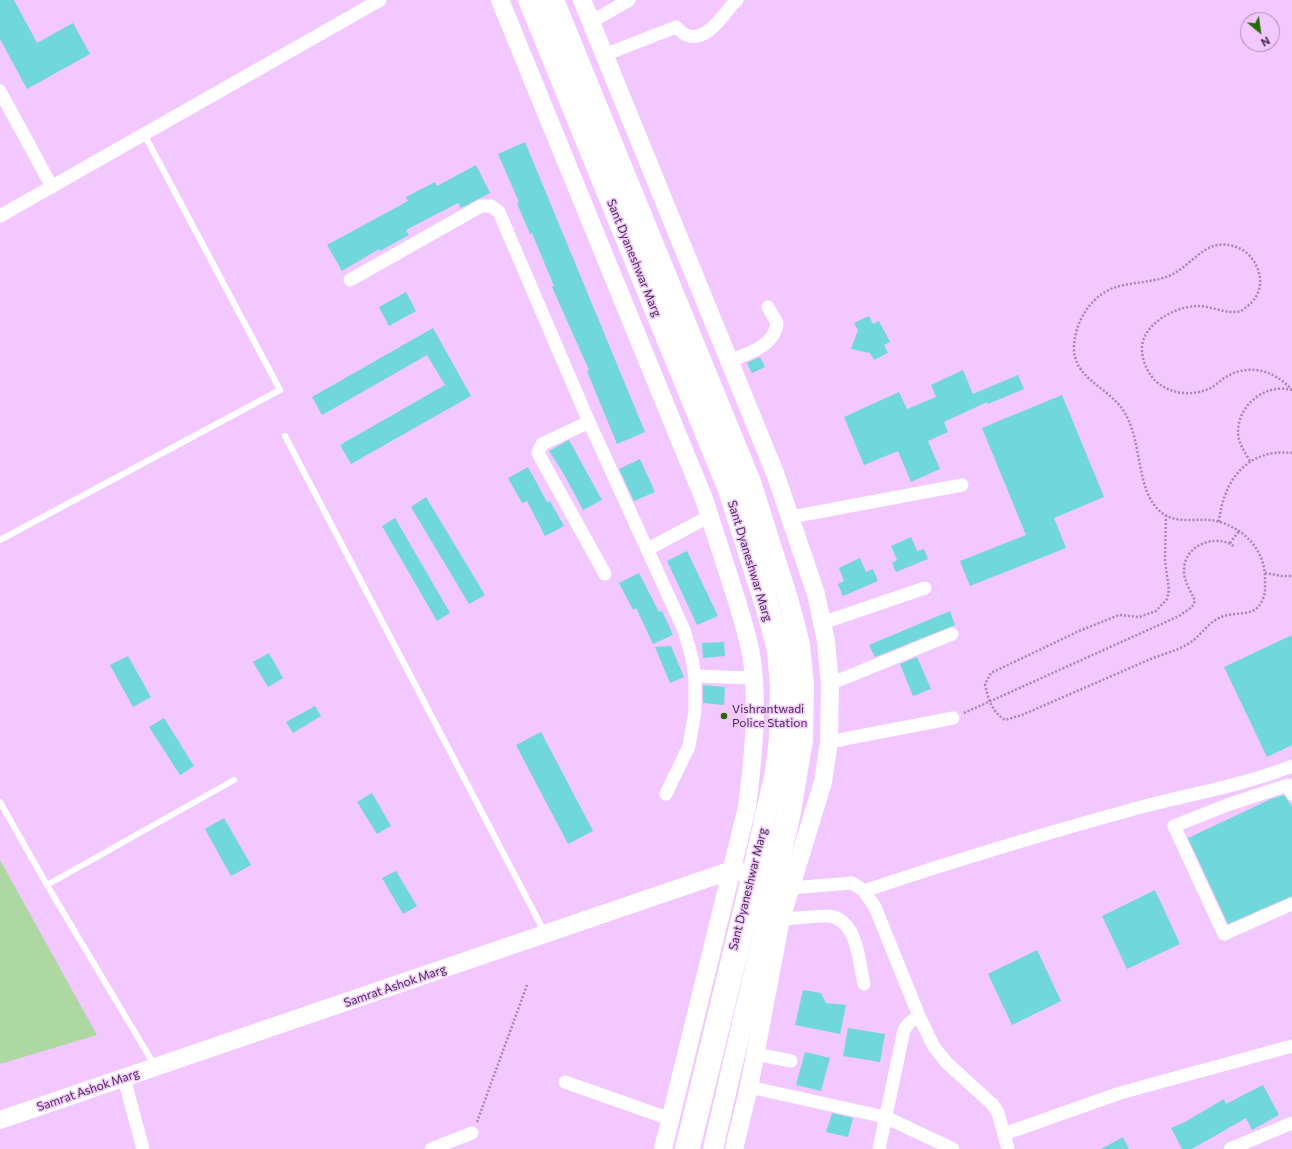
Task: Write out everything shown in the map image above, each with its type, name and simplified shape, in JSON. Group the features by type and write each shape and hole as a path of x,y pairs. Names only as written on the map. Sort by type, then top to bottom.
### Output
{"main road":[{"name":"Sant Dyaneshwar Marg","path":"528,0 728,490 766,609 777,650 780,686 779,738 767,812 770,880 713,1149"},
{"name":"Sant Dyaneshwar Marg","path":"554,0 751,482 800,645 804,686 803,740 792,810 685,1149"}],"street":[{"path":"0,216 380,0"},
{"path":"500,0 710,516 751,654 753,678 752,770 747,807 663,1149"},
{"path":"582,0 775,473 816,594 826,641 830,684 829,742 823,782 770,880 781,919 749,1087 734,1149"},
{"path":"591,22 629,0"},
{"path":"604,55 676,28 688,36 696,36 714,27 737,0"},
{"path":"0,91 52,187"},
{"path":"350,280 481,206 491,206 499,212 588,422 648,549 684,630 692,658 695,676 695,711 689,746 666,794"},
{"path":"730,361 766,344 773,336 777,323 768,307"},
{"path":"588,422 542,444 538,453 605,574"},
{"path":"791,517 962,485"},
{"path":"648,549 710,516"},
{"path":"822,623 925,588"},
{"path":"830,684 952,634"},
{"path":"695,676 753,678"},
{"path":"829,742 953,718"},
{"path":"864,891 930,869 1127,812 1224,787 1292,766"},
{"path":"1292,794 1288,785 1230,804 1174,826 1224,934 1292,904"},
{"path":"1224,787 1230,804"},
{"path":"732,870 770,880 852,883 864,891 875,907 919,1016 940,1056 993,1105 1008,1149"},
{"name":"Samrat Ashok Marg","path":"0,1120 732,870"},
{"path":"781,919 833,916 846,924 853,937 864,984"},
{"path":"879,1149 904,1030 909,1023 919,1016"},
{"path":"1004,1134 1120,1093 1292,1046"},
{"path":"755,1054 791,1061"},
{"path":"124,1078 143,1149"},
{"path":"565,1082 670,1119"},
{"path":"749,1087 885,1117 953,1149"},
{"path":"1230,1149 1292,1123"},
{"path":"431,1149 472,1133"}],"lane":[{"path":"541,0 740,486 761,551 788,648 792,686 791,739 770,880 697,1149"},
{"path":"0,540 280,390 144,134"},
{"path":"285,436 546,934"},
{"path":"48,885 234,780"},
{"path":"0,802 156,1067"}],"path":[{"path":"1166,515 1165,561 1169,590 1167,599 1162,606 1156,611 1139,617 1119,615 1007,665 991,674 984,684 989,702 997,715 1005,720 1022,715 1152,658 1179,649 1192,643 1217,618 1232,613 1246,615 1256,610 1261,605 1265,592 1263,559 1259,550 1239,532 1219,522 1211,520 1185,520 1166,515 1161,512 1146,492 1138,447 1132,426 1120,405 1088,378 1077,365 1073,349 1075,336 1080,323 1092,302 1118,286 1160,279 1180,271 1205,249 1222,243 1247,252 1260,275 1261,287 1249,306 1240,311 1202,306 1188,306 1158,321 1147,330 1142,343 1142,355 1148,371 1156,382 1179,392 1196,394 1212,387 1227,376 1242,370 1253,368 1270,372 1285,382 1292,390"},
{"path":"1250,461 1238,434 1239,422 1243,411 1252,400 1269,390 1283,387 1292,390"},
{"path":"1219,522 1222,505 1234,478 1250,461 1268,453 1292,453"},
{"path":"1230,543 1239,532"},
{"path":"953,718 1179,616 1192,607 1195,601 1185,578 1184,569 1187,555 1193,548 1203,543 1218,540 1230,543 1235,547"},
{"path":"1265,573 1292,576"},
{"path":"472,1133 493,1081 527,985"}],"green space":[{"path":"0,860 97,1035 0,1064"}],"building":[{"path":"0,0 14,0 37,43 73,23 90,54 27,89 0,39"},
{"path":"525,142 645,432 617,444 587,371 589,370 552,287 554,286 532,233 530,234 517,203 519,202 498,154"},
{"path":"476,165 490,193 461,208 458,203 406,230 409,235 380,251 379,249 342,271 327,245 408,201 406,197 435,182 437,186"},
{"path":"406,292 416,311 389,326 379,307"},
{"path":"869,316 873,324 879,321 890,342 884,345 888,353 874,360 870,353 851,349 858,330 854,323"},
{"path":"433,328 471,396 351,464 340,445 445,385 427,355 322,415 312,397"},
{"path":"760,357 765,367 752,373 747,363"},
{"path":"963,370 973,394 1018,375 1024,389 988,404 987,402 944,422 948,432 928,441 940,469 911,482 898,451 864,465 844,417 899,392 907,409 936,397 931,385"},
{"path":"1062,395 1104,497 1054,518 1066,548 970,586 960,561 1026,535 982,428"},
{"path":"569,440 602,500 583,510 565,476 549,451"},
{"path":"640,459 655,492 634,501 619,469"},
{"path":"528,467 547,502 550,501 564,526 545,536 527,501 522,503 508,478"},
{"path":"426,497 485,595 469,604 411,507"},
{"path":"395,518 450,613 437,621 382,526"},
{"path":"911,537 917,551 924,549 928,559 896,572 892,563 897,560 891,546"},
{"path":"687,551 718,616 697,625 667,561"},
{"path":"860,558 866,572 873,569 878,581 843,596 838,584 844,581 839,568"},
{"path":"639,573 659,612 662,611 673,635 653,644 636,608 633,610 619,583"},
{"path":"950,611 955,625 875,657 869,645"},
{"path":"1292,635 1292,745 1267,757 1224,667"},
{"path":"724,642 725,656 703,658 702,643"},
{"path":"671,646 684,677 670,683 655,647"},
{"path":"269,653 283,678 268,687 253,662"},
{"path":"128,656 151,697 133,707 110,665"},
{"path":"917,657 931,689 913,696 900,664"},
{"path":"703,685 725,687 724,705 703,703"},
{"path":"315,706 321,716 293,733 286,722"},
{"path":"164,718 194,766 180,775 149,727"},
{"path":"541,732 593,831 568,844 516,745"},
{"path":"372,793 391,826 377,834 357,802"},
{"path":"1284,795 1292,806 1292,896 1228,924 1188,838 1271,799"},
{"path":"224,818 251,865 231,876 205,829"},
{"path":"396,871 417,906 403,914 382,878"},
{"path":"1155,890 1180,944 1127,969 1102,916"},
{"path":"1037,950 1061,1001 1012,1025 988,974"},
{"path":"803,990 821,993 826,1003 846,1005 840,1034 795,1025"},
{"path":"848,1028 885,1034 880,1062 843,1056"},
{"path":"805,1052 830,1058 821,1091 796,1085"},
{"path":"1263,1085 1279,1115 1252,1130 1246,1118 1192,1149 1182,1149 1171,1128 1185,1122 1224,1099 1226,1104"},
{"path":"832,1113 853,1118 848,1137 826,1132"},
{"path":"1123,1137 1129,1149 1101,1149"}],"place":[{"name":"Vishrantwadi Police Station","path":"724,716"}]}
